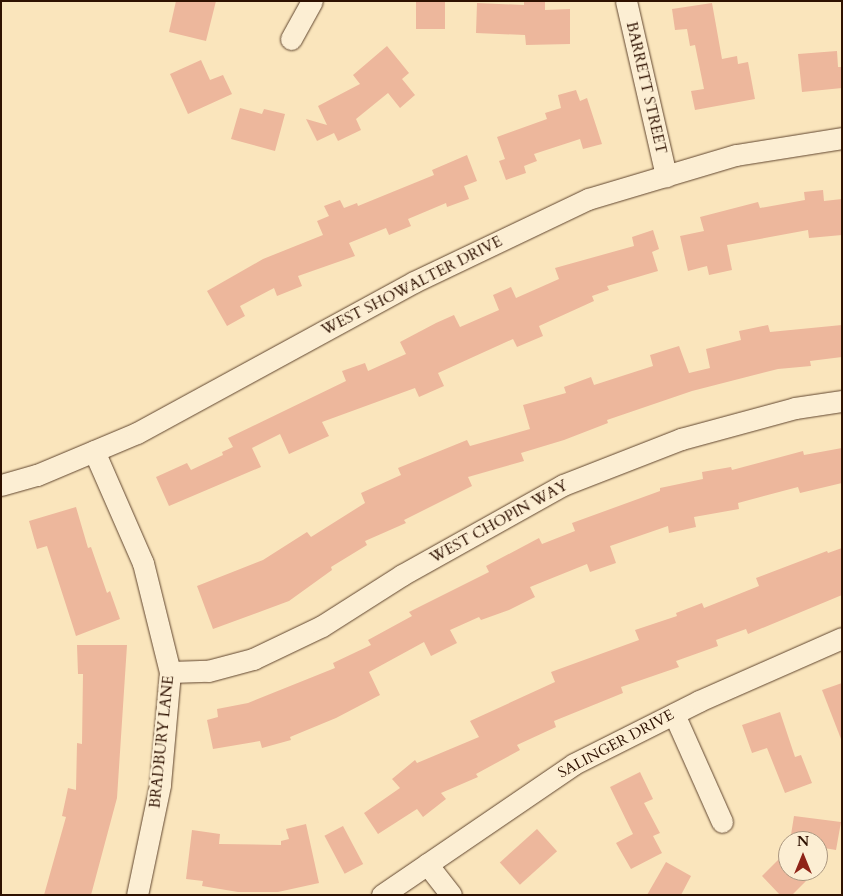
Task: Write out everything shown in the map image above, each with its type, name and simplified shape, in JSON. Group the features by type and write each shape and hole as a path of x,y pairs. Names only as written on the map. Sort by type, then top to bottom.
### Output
{"street":[{"path":"292,39 312,1"},
{"name":"BARRETT STREET","path":"626,1 666,176"},
{"name":"WEST SHOWALTER DRIVE","path":"1,485 137,433 414,282 588,199 736,155 842,138"},
{"name":"WEST CHOPIN WAY","path":"170,672 208,671 253,659 322,626 402,575 563,485 681,439 795,408 842,400"},
{"name":"BRADBURY LANE","path":"94,451 143,563 170,672 160,785 137,895"},
{"name":"SALINGER DRIVE","path":"382,895 574,764 674,714 842,638"},
{"path":"674,714 722,822"},
{"path":"427,864 451,895"}],"building":[{"path":"176,1 216,1 206,41 169,32"},
{"path":"416,1 445,1 445,29 416,29"},
{"path":"524,1 545,1 545,10 570,9 570,44 526,45 525,35 476,33 477,3 524,5"},
{"path":"712,3 722,59 737,56 738,64 748,62 755,99 695,110 691,91 704,89 695,45 690,46 687,29 675,30 672,9"},
{"path":"387,46 409,73 402,79 415,95 400,108 388,93 356,119 361,130 338,141 334,133 317,141 306,119 327,125 318,106 360,84 353,75"},
{"path":"837,51 838,67 842,67 842,88 802,92 798,54"},
{"path":"201,60 210,80 223,75 232,94 188,114 170,74"},
{"path":"576,90 580,101 587,98 602,144 583,149 580,139 534,154 537,161 524,166 526,173 506,180 499,161 505,159 497,137 547,119 545,113 561,108 558,95"},
{"path":"240,108 262,114 264,109 285,114 275,151 231,139"},
{"path":"467,155 477,181 464,186 469,199 447,207 446,203 408,219 411,226 389,235 386,228 349,243 355,256 298,276 302,286 277,296 274,288 240,306 245,316 227,326 207,291 263,259 323,235 317,221 329,216 324,206 340,200 344,208 357,203 358,206 434,175 432,170"},
{"path":"823,190 824,201 842,199 842,235 809,238 808,230 727,245 732,270 709,275 707,266 688,271 680,236 704,231 700,217 758,202 760,208 805,200 804,192"},
{"path":"653,230 659,249 652,252 658,271 607,286 609,290 592,296 594,301 539,326 543,336 517,347 513,339 438,373 444,386 419,397 415,388 322,422 329,436 289,454 280,434 252,448 261,467 169,506 156,477 187,463 191,470 223,455 222,452 233,447 228,438 346,381 342,371 365,363 368,371 406,354 400,342 436,323 454,315 460,327 499,310 493,295 511,287 516,298 559,279 555,268 634,246 632,237"},
{"path":"768,325 770,332 842,325 842,357 810,361 811,366 778,369 692,391 607,420 608,423 564,440 521,453 524,461 468,477 472,486 404,520 406,523 365,541 367,545 331,567 332,570 289,601 213,629 197,586 263,560 307,532 311,537 365,503 361,493 401,475 398,468 467,440 470,446 530,429 523,405 566,393 564,387 591,377 594,385 653,366 650,355 679,346 689,373 710,368 706,349 741,340 739,331"},
{"path":"842,448 842,483 800,493 798,487 738,503 739,509 694,517 696,527 669,533 668,526 610,546 616,563 590,572 587,564 530,587 535,597 509,610 481,620 479,617 450,630 457,643 431,656 424,642 369,672 380,695 336,718 290,737 291,740 262,748 260,741 213,749 207,720 218,717 217,709 248,703 335,668 333,663 371,645 368,640 412,616 409,612 489,572 486,566 539,538 542,544 575,531 572,523 660,491 660,488 703,479 702,472 731,467 732,470 803,451 804,455"},
{"path":"76,507 88,548 91,547 107,593 110,591 120,619 76,636 47,546 37,549 29,521"},
{"path":"842,548 842,595 748,634 746,629 716,640 718,646 676,661 679,667 621,687 623,693 554,721 556,727 517,745 520,750 476,774 478,777 441,793 446,799 423,817 417,809 378,834 364,813 400,788 392,779 415,760 417,763 479,737 470,721 555,682 551,672 639,640 635,630 677,616 676,613 702,603 704,608 759,586 756,578 827,551 828,553"},
{"path":"77,645 127,645 117,798 91,895 44,895 66,817 62,816 68,788 76,790 77,743 82,744 83,674 78,674"},
{"path":"842,683 842,739 841,739 822,690"},
{"path":"780,712 795,757 801,755 812,783 785,793 767,748 752,753 742,725"},
{"path":"640,772 653,799 644,803 660,833 653,836 662,853 631,869 616,843 633,834 610,787"},
{"path":"794,816 841,822 836,850 828,849 828,831 792,831"},
{"path":"306,824 319,883 278,892 238,892 202,886 203,881 186,879 192,830 220,834 219,844 281,845 281,841 289,839 286,829"},
{"path":"343,826 363,864 345,874 324,836"},
{"path":"537,829 557,851 520,885 500,862"},
{"path":"778,860 778,881 806,881 792,895 780,895 762,876"},
{"path":"666,862 691,876 681,895 647,895"}]}
